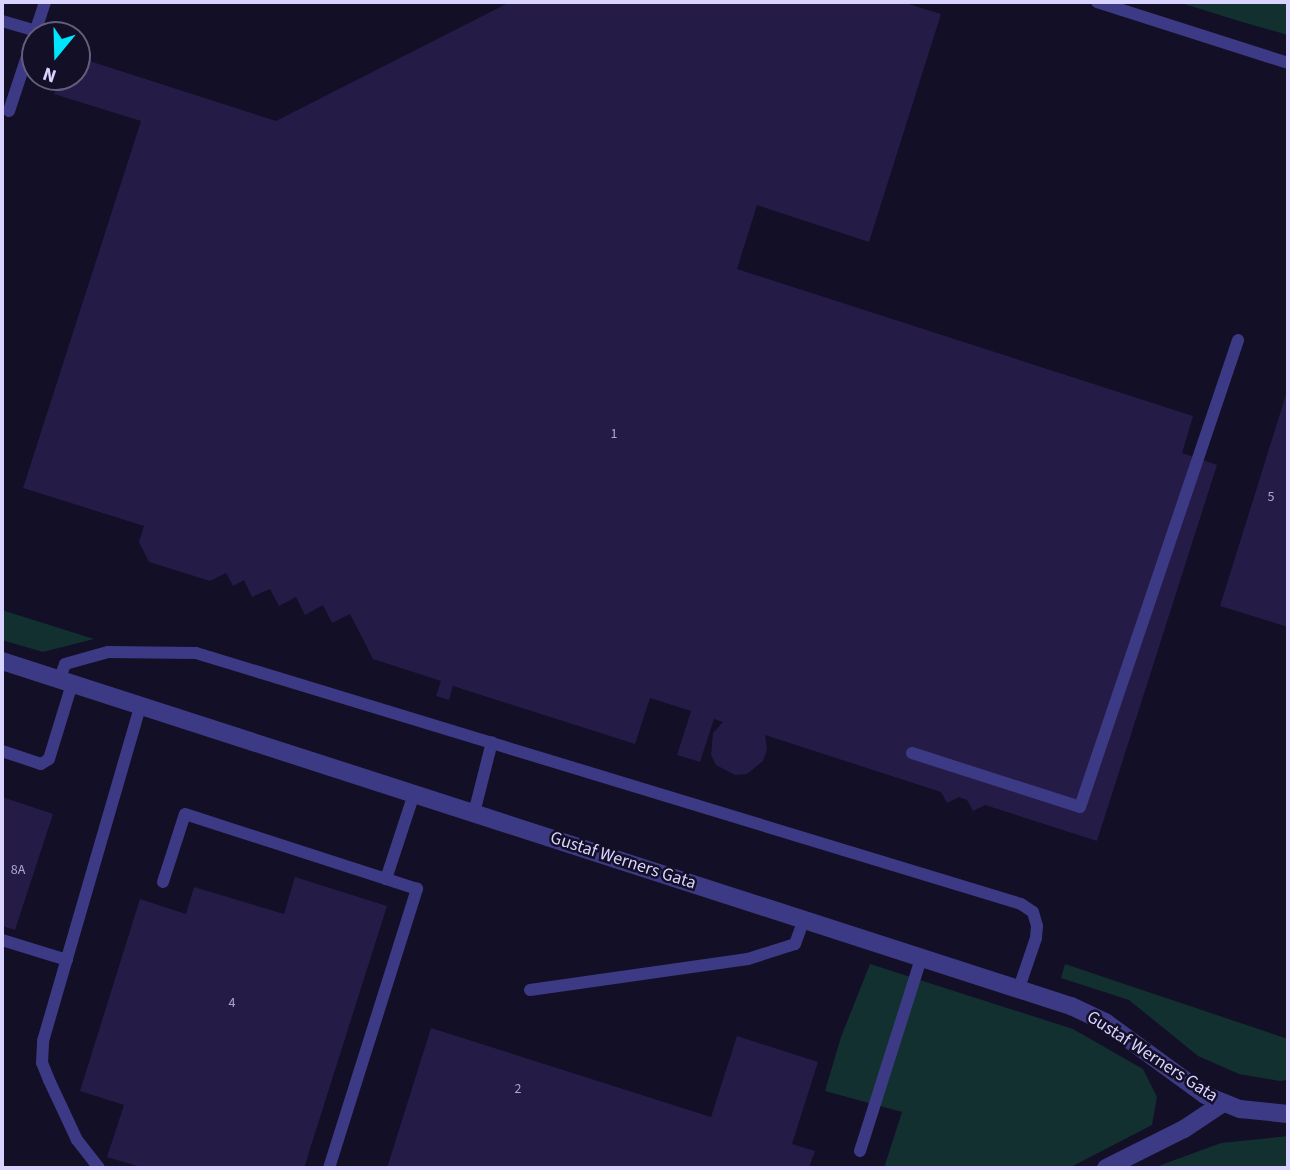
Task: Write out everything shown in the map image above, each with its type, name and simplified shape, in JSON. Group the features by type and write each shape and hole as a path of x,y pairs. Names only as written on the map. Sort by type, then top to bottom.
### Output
{"street":[{"name":"Gustaf Werners Gata","path":"2,661 1071,1006 1105,1022 1188,1083 1223,1103 1257,1113 1288,1114"},
{"path":"1106,1168 1184,1129 1223,1103"}],"lane":[{"path":"39,21 44,2"},
{"path":"1097,2 1288,63"},
{"path":"2,21 21,27"},
{"path":"9,111 21,75"},
{"path":"912,753 1080,807 1238,340"},
{"path":"2,751 41,764 49,759 66,682 65,664 108,652 196,653 1021,904 1032,912 1037,926 1036,938 1019,988"},
{"path":"99,1168 77,1140 42,1063 43,1041 141,707"},
{"path":"474,813 492,742"},
{"path":"386,879 414,794"},
{"path":"163,882 185,814 417,889 329,1168"},
{"path":"530,990 748,959 795,944 804,919"},
{"path":"2,940 67,960"},
{"path":"860,1152 922,956"}],"green space":[{"path":"1178,2 1286,3 1288,35 1239,21"},
{"path":"2,606 5,611 94,639 43,652 2,640"},
{"path":"870,964 1073,1029 1143,1069 1157,1097 1152,1125 1069,1168 884,1168 902,1112 825,1091 841,1037"},
{"path":"1065,964 1288,1039 1288,1080 1239,1074 1198,1056 1129,1000 1061,978"},
{"path":"1288,1136 1288,1168 1153,1168 1221,1143"}],"building":[{"path":"510,2 902,2 941,14 869,242 757,205 737,269 1193,416 1182,453 1217,465 1097,841 985,805 973,811 967,800 959,797 947,803 941,792 765,735 767,750 763,761 747,774 735,775 716,765 711,755 713,733 723,722 714,719 700,762 677,755 691,711 650,698 635,744 453,686 449,700 436,696 441,681 373,659 350,614 332,623 323,605 305,615 296,597 279,606 270,589 252,597 244,580 233,586 226,573 210,581 149,562 139,542 144,526 23,488 141,121 54,94 55,91 91,91 91,62 276,121"},
{"path":"1288,388 1288,627 1220,606"},
{"path":"2,797 53,814 15,930 2,926"},
{"path":"295,877 387,906 304,1168 144,1168 107,1157 124,1105 80,1091 140,899 186,914 194,887 284,914"},
{"path":"431,1028 711,1117 737,1036 818,1062 792,1144 815,1151 809,1168 387,1168"}]}
